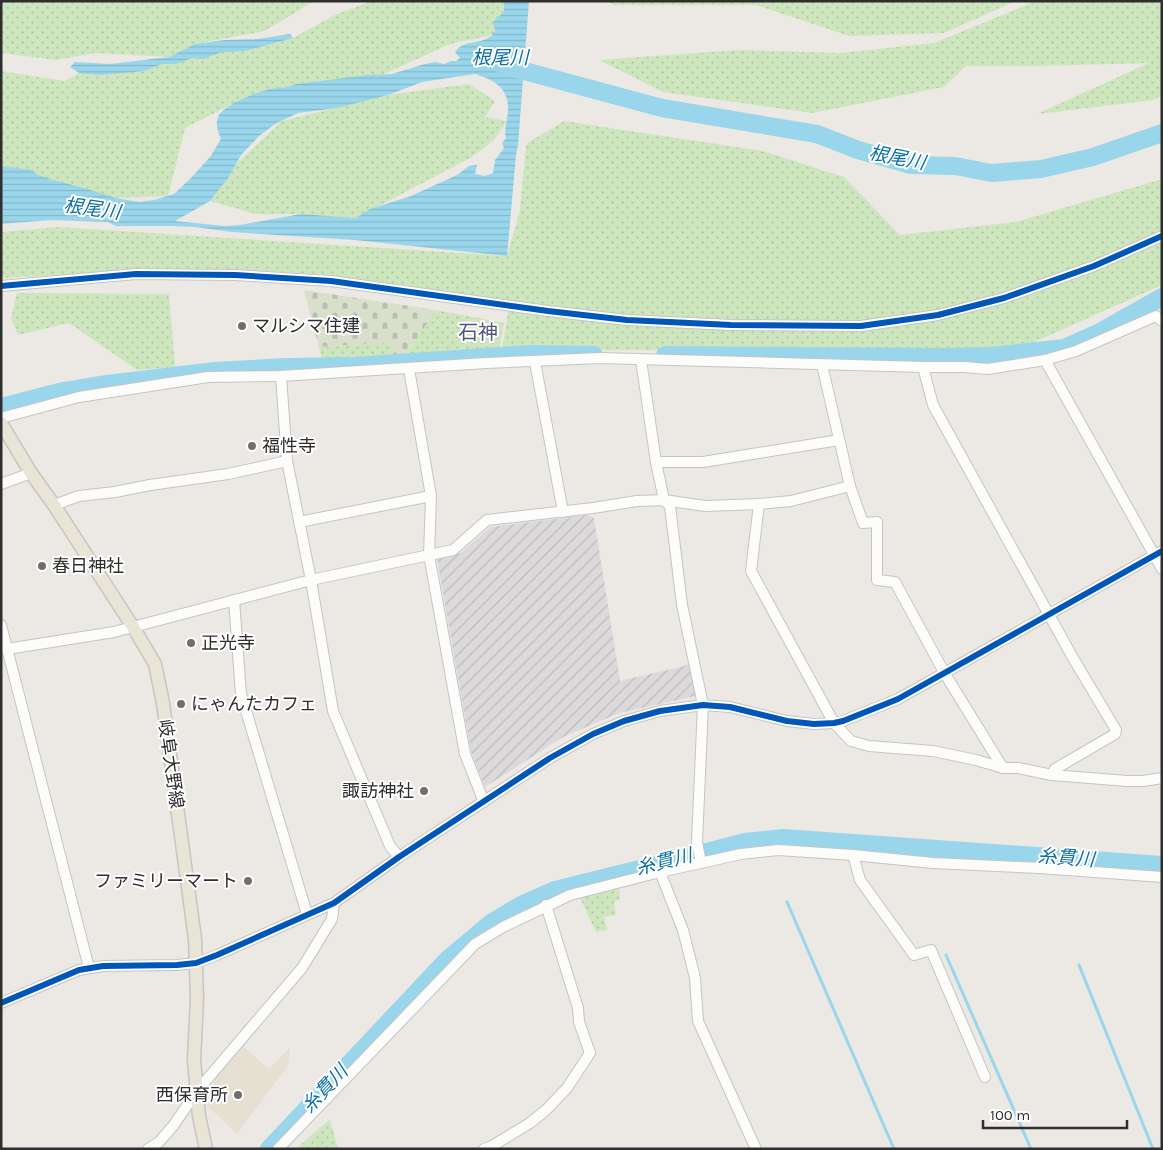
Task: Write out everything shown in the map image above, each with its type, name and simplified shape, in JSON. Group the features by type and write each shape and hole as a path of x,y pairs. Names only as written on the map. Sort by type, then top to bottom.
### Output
{"main road":[{"name":"岐阜大野線","path":"1,423 31,473 54,505 155,664 163,703 196,938 197,998 194,1060 199,1116 206,1149"}],"street":[{"path":"1,286 136,274 235,275 331,281 627,320 731,325 861,326 938,315 1004,298 1094,266 1162,236"},
{"path":"1,418 79,396 208,377 281,376 486,363 600,358 988,369 1045,360 1076,351 1156,316 1162,321"},
{"path":"641,360 656,462 664,500 670,506 682,605 703,705 698,798 700,856"},
{"path":"1045,360 1158,553 1162,569"},
{"path":"535,362 562,512"},
{"path":"822,365 850,486 863,523 877,522 877,580 895,582 945,674 1003,768"},
{"path":"922,367 933,405 1116,730 1115,734 1055,769 1052,775"},
{"path":"410,369 431,496 429,555 465,754 484,802"},
{"path":"281,376 287,461 311,580 333,711 390,846 399,857"},
{"path":"656,462 703,462 839,440"},
{"path":"54,505 79,496 228,474 287,461"},
{"path":"1,484 31,473"},
{"path":"4,648 114,632 311,580 453,550 487,520 637,501 664,500 705,506 759,504 791,501 850,486"},
{"path":"299,522 431,496"},
{"path":"759,504 751,571 834,723 851,741 870,746 933,751 1003,768 1018,768 1052,775 1127,781 1162,778"},
{"path":"1,1003 79,970 103,966 177,965 196,962 217,955 334,903 399,857 550,758 593,734 624,721 660,711 703,705 730,707 787,721 814,724 834,723 898,699 1158,553"},
{"path":"234,600 240,694 307,914"},
{"path":"1,625 4,648 89,968"},
{"path":"278,1149 475,944 503,927 570,895 660,872 700,856 778,850 933,863 1040,868 1162,877"},
{"path":"853,855 860,880 914,955 931,950 985,1077"},
{"path":"660,872 683,930 695,978 698,1022 756,1149"},
{"path":"148,1149 159,1142 173,1126 197,1091 302,968 332,919 334,903"},
{"path":"490,1148 530,1123 546,1110 567,1088 590,1053 546,905"}],"shaded area":[{"path":"587,515 594,518 620,681 692,664 700,695 619,713 563,737 485,787 471,751 437,559 461,553 490,527"},
{"name":"西保育所","path":"242,1045 269,1069 290,1047 288,1066 237,1134 206,1105 214,1084 213,1079"}],"green space":[{"path":"1,1 314,1 265,31 195,44 169,57 94,53 57,60 1,53"},
{"path":"372,1 509,1 493,35 450,44 384,74 248,96 185,128 168,196 116,198 1,176 1,71 65,81 79,73 293,38 337,14"},
{"path":"606,1 1016,1 944,33 849,36 756,5 615,5"},
{"path":"1036,1 1162,1 1162,95 1154,100 1037,114 1149,63 966,66 944,87 812,113 663,92 599,60 739,50 841,53 934,43"},
{"path":"469,84 495,101 485,117 507,121 494,140 472,157 356,218 301,214 256,214 210,201 236,164 282,121 388,95"},
{"path":"564,121 763,151 844,177 900,235 1016,222 1162,179 1162,285 1010,353 821,356 660,350 502,350 510,300 313,274 233,269 1,278 1,232 58,227 507,256 520,210 526,144"},
{"path":"304,290 436,310 404,358 390,359 389,342 319,347"},
{"path":"17,293 169,294 175,367 137,370 69,323 18,335 11,318"},
{"path":"436,310 504,323 498,355 323,365 319,347 390,342 404,358"},
{"path":"619,889 620,899 614,902 616,915 604,917 607,930 596,932 580,898"},
{"path":"330,1119 338,1149 301,1149 299,1146"}],"water":[{"path":"506,1 529,1 507,256 355,240 232,232 195,227 116,226 108,222 51,220 1,224 1,166 32,170 38,175 53,180 116,198 139,202 174,194 210,157 221,139 217,120 221,112 226,108 249,96 270,89 368,75 392,74 435,62 444,64 456,61 460,58 455,52 459,47 491,36 495,31 493,22 504,12 504,3","holes":["475,74 491,80 502,89 508,110 505,130 506,138 502,143 504,148 495,160 493,173 485,176 475,174 477,165 469,166 457,175 411,196 370,209 356,218 301,214 224,226 175,221 210,201 228,178 241,155 259,136 275,124 298,113 337,108 388,95 422,82"]},
{"path":"290,34 293,38 245,51 222,52 203,59 192,58 176,64 162,64 144,71 101,75 79,73 70,67 75,62 110,64 169,57 195,44 225,40 258,39"}],"waterway":[{"name":"根尾川","path":"502,65 662,108 817,134 858,150 911,165 955,166 992,173 1041,169 1093,157 1162,133"},
{"path":"665,355 947,357 990,356 1064,348 1098,333 1162,297"},
{"path":"1,407 59,392 107,384 215,371 355,366 529,354 594,355"},
{"name":"糸貫川","path":"269,1149 447,960 491,923 521,905 555,890 745,842 783,838 1162,865"},
{"path":"787,902 894,1149"},
{"path":"946,955 1031,1149"},
{"path":"1079,965 1153,1149"}],"cycle path":[{"path":"1,286 136,274 235,275 331,281 627,320 731,325 861,326 938,315 1004,298 1094,266 1162,236"},
{"path":"1,1003 79,970 103,966 196,963 334,903 399,857 550,758 593,734 624,721 660,711 703,705 730,707 787,721 814,724 843,721 898,699 1162,551"}],"place":[{"name":"マルシマ住建","path":"242,326"},
{"name":"福性寺","path":"252,446"},
{"name":"春日神社","path":"42,566"},
{"name":"正光寺","path":"191,643"},
{"name":"にゃんたカフェ","path":"181,704"},
{"name":"諏訪神社","path":"424,791"},
{"name":"ファミリーマート","path":"248,881"},
{"name":"西保育所","path":"238,1095"}],"district":[{"name":"石神","path":"478,332"}]}
